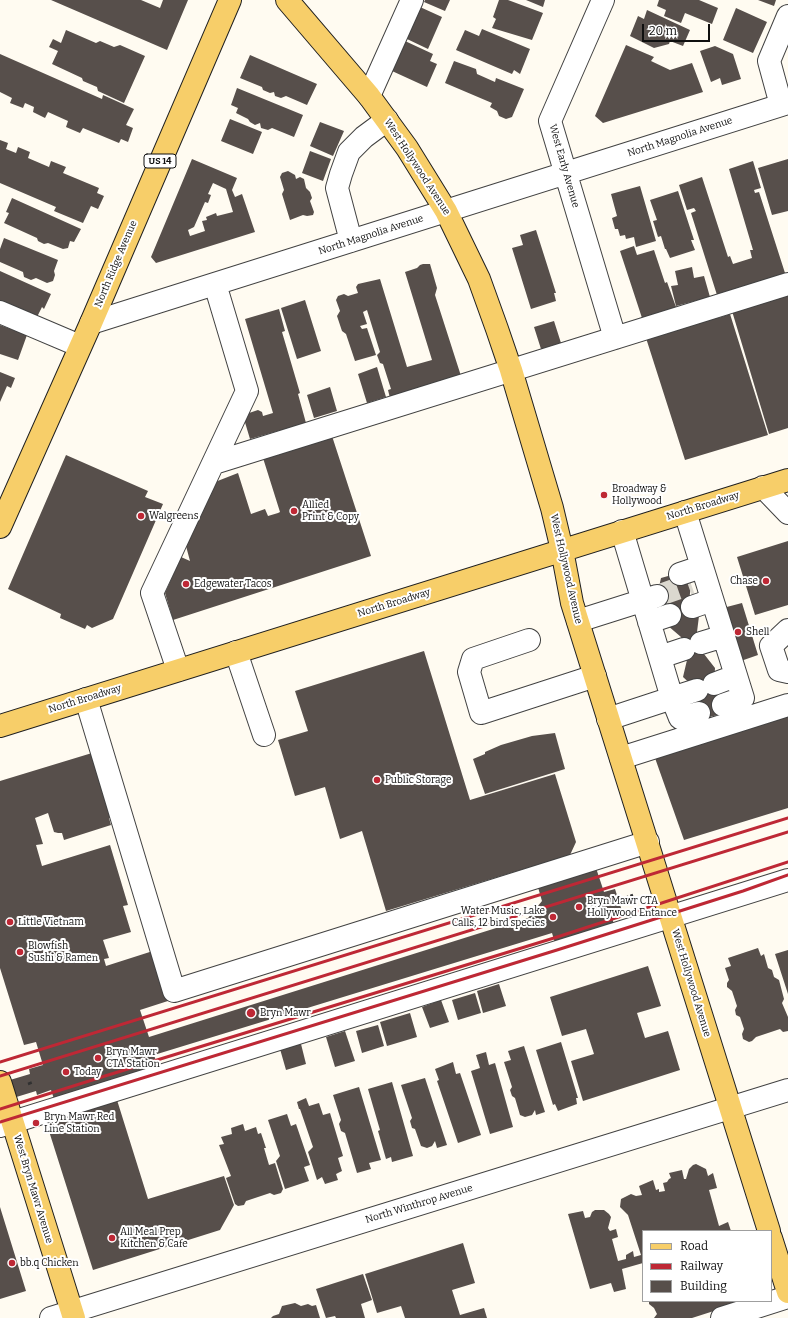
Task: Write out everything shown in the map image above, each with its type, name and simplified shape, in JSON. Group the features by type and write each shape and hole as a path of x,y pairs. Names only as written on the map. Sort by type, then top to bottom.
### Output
{"main road":[{"name":"North Ridge Avenue","path":"0,527 91,323 230,0"},
{"name":"West Hollywood Avenue","path":"287,0 370,96 407,148 446,211 479,279 511,370 552,511 562,550 571,598 578,621 769,1230"},
{"name":"North Broadway","path":"0,726 788,480"},
{"name":"West Bryn Mawr Avenue","path":"0,1082 6,1124 73,1315"},
{"path":"772,1241 788,1292"}],"street":[{"path":"370,96 412,0"},
{"name":"West Early Avenue","path":"603,0 550,121 615,338"},
{"path":"785,104 769,61 788,16"},
{"name":"North Magnolia Avenue","path":"91,323 785,104"},
{"path":"351,241 337,188 340,174 350,152 364,137 387,120"},
{"path":"178,670 152,593 247,391 215,284"},
{"path":"214,463 788,284"},
{"path":"0,312 80,346"},
{"path":"763,487 788,513"},
{"path":"649,622 678,587 685,512"},
{"path":"622,531 724,636 735,676 743,698 723,705"},
{"path":"578,621 678,587"},
{"path":"649,622 670,615"},
{"path":"649,622 672,698 680,718 699,713"},
{"path":"788,630 771,646 779,670 788,672"},
{"path":"660,657 724,636"},
{"path":"529,640 473,659 469,672 481,713 595,676"},
{"path":"236,652 264,735"},
{"path":"608,719 735,676"},
{"path":"86,699 174,991 648,842"},
{"path":"621,758 788,705"},
{"path":"6,1124 788,880"},
{"name":"North Winthrop Avenue","path":"51,1318 73,1315 788,1090"},
{"path":"722,1318 788,1298"}],"path":[{"path":"619,900 633,895"},
{"path":"28,1084 33,1082"}],"building":[{"path":"51,0 141,0 160,8 163,0 188,0 167,50"},
{"path":"425,0 450,0 445,11 424,2"},
{"path":"499,0 508,0 543,13 532,40 492,28 496,19 493,17"},
{"path":"526,0 545,0 543,7"},
{"path":"659,0 699,0 718,8 712,24 685,13 681,23 664,16 666,10 657,6"},
{"path":"758,0 776,0 774,6"},
{"path":"420,7 442,17 428,49 407,39"},
{"path":"736,8 767,22 753,53 723,40"},
{"path":"647,10 690,30 683,46 670,41 669,44 654,48 630,36 638,16 644,19"},
{"path":"482,29 530,49 520,74 514,70 512,74 456,50 465,30 479,36"},
{"path":"66,30 96,43 100,41 114,47 120,45 145,56 124,103 98,91 97,87 83,81 82,78 52,64 58,51 49,47 53,39 61,43"},
{"path":"405,41 433,54 430,61 437,64 427,87 392,71"},
{"path":"626,45 654,57 651,61 670,70 692,63 703,92 603,123 595,116"},
{"path":"715,46 733,54 741,79 722,85 720,78 711,82 700,51"},
{"path":"0,54 102,99 103,95 134,109 126,125 133,128 128,142 121,139 119,143 83,128 80,133 66,127 68,121 48,112 45,118 33,112 34,107 25,103 23,108 10,103 12,98 0,92"},
{"path":"250,55 317,84 307,105 286,96 281,98 275,96 274,92 270,93 263,90 262,87 240,78"},
{"path":"454,61 476,69 477,74 495,82 496,78 524,89 512,117 506,119 499,116 497,111 490,107 492,103 445,83"},
{"path":"237,88 303,115 294,137 272,128 268,130 261,128 260,123 255,125 248,119 236,113 238,108 231,105"},
{"path":"230,119 262,132 253,154 221,141"},
{"path":"320,122 344,131 333,156 310,146"},
{"path":"0,140 8,143 6,149 16,153 18,147 30,152 28,158 49,167 51,161 66,167 63,173 99,188 97,193 104,196 98,209 91,206 83,223 54,211 56,207 0,183"},
{"path":"310,151 331,159 323,181 302,173"},
{"path":"192,159 237,178 232,190 235,197 242,194 255,232 156,263 151,257","holes":["213,183 226,189 233,212 217,216 216,213 206,217 207,220 202,221 205,231 190,236 188,230 194,227 205,202 208,203 211,195 208,194"]},
{"path":"788,159 788,211 772,215 758,168"},
{"path":"753,161 761,188 754,190 755,193 759,192 785,273 717,295 691,213 696,211 694,208 687,210 679,185 702,177 728,257 730,256 733,264 752,258 750,250 753,250 729,169"},
{"path":"288,171 295,175 296,179 300,177 304,179 306,188 310,192 312,198 310,201 314,212 313,215 303,215 290,220 282,194 284,190 280,177 282,173"},
{"path":"640,186 656,241 636,247 634,237 626,239 625,235 620,236 618,229 615,229 612,218 617,216 611,194"},
{"path":"678,191 694,240 691,240 695,250 670,258 665,249 661,236 658,237 653,221 657,220 650,200"},
{"path":"12,198 81,229 74,242 70,241 68,248 63,249 48,243 44,244 38,241 37,238 4,223 9,213 6,212"},
{"path":"536,230 556,293 554,293 556,301 531,309 512,248 523,245 520,235"},
{"path":"4,238 58,260 54,271 55,275 53,281 47,283 36,278 31,280 24,277 23,272 0,262 0,249"},
{"path":"634,246 637,255 654,250 665,283 667,282 676,307 642,318 620,251"},
{"path":"423,264 430,264 437,288 435,295 461,376 390,398 388,390 391,389 383,364 380,363 377,355 380,352 367,310 363,312 367,324 360,326 362,329 367,328 376,355 355,361 346,334 342,331 337,316 340,311 336,300 338,296 344,294 348,296 358,293 356,287 358,284 380,279 407,367 432,360 405,272 417,268"},
{"path":"692,267 694,278 704,276 710,297 676,306 671,286 678,285 675,271"},
{"path":"0,271 51,294 44,309 42,307 37,317 0,301"},
{"path":"788,294 788,428 769,434 732,311"},
{"path":"305,300 321,351 297,359 281,308"},
{"path":"279,309 285,331 282,332 300,393 298,394 306,423 250,439 244,419 246,414 258,410 262,412 263,416 273,413 245,319"},
{"path":"730,314 768,435 685,460 646,338 716,316 718,318"},
{"path":"554,321 561,343 541,349 534,327"},
{"path":"0,325 27,335 18,360 0,354"},
{"path":"377,367 386,397 367,403 358,374"},
{"path":"0,372 15,378 11,388 7,386 0,402"},
{"path":"330,387 337,411 314,418 307,395"},
{"path":"332,436 371,556 173,620 165,593 181,557 190,561 186,546 215,482 238,473 251,514 265,509 268,516 278,513 280,512 263,458"},
{"name":"Walgreens","path":"66,455 148,491 145,497 163,504 113,619 92,628 87,625 85,629 60,618 61,614 8,589"},
{"name":"Chase","path":"788,541 788,605 755,615 737,557"},
{"path":"679,573 691,584 689,602 699,616 697,632 704,654 715,668 714,684 727,696 722,714 705,718 693,707 697,690 683,677 687,660 681,637 667,625 671,608 657,596 661,578"},
{"name":"Shell","path":"742,603 758,655 735,663 719,609"},
{"name":"Public Storage","path":"424,651 470,800 555,774 576,842 570,855 386,911 362,831 340,839 325,787 295,796 278,740 308,731 295,691"},
{"path":"788,716 788,808 684,840 655,758"},
{"path":"555,733 565,769 485,794 473,759 501,745 532,736"},
{"path":"92,753 112,817 109,818 111,825 64,840 62,833 54,832 48,813 35,818 43,844 36,845 42,866 110,845 128,905 123,906 131,932 103,940 109,958 104,959 106,966 156,950 171,1000 140,1010 149,1037 528,918 542,901 537,884 595,865 604,892 615,889 623,914 612,917 614,925 555,943 552,933 154,1055 158,1067 54,1099 51,1090 37,1095 36,1091 0,1102 0,1083 30,1074 29,1069 43,1065 36,1042 24,1045 0,968 0,781"},
{"path":"758,948 761,956 764,954 768,968 772,970 774,977 779,980 784,999 782,1003 788,1017 788,1031 783,1032 780,1029 756,1037 749,1042 743,1039 742,1034 744,1029 740,1017 736,1015 735,1010 737,1006 732,991 727,987 729,980 725,968 731,966 728,958"},
{"path":"788,950 788,994 775,954"},
{"path":"648,966 661,1006 637,1013 645,1038 668,1031 680,1070 583,1101 571,1061 594,1054 586,1029 562,1036 550,997"},
{"path":"499,984 506,1006 483,1013 477,991"},
{"path":"475,993 481,1013 458,1020 452,1000"},
{"path":"441,1000 449,1022 430,1028 422,1007"},
{"path":"410,1013 417,1037 387,1046 380,1022"},
{"path":"378,1025 384,1046 362,1053 356,1031"},
{"path":"345,1031 355,1061 335,1067 326,1037"},
{"path":"561,1042 578,1098 576,1098 577,1104 558,1111 555,1104 553,1105 536,1050"},
{"path":"301,1044 306,1064 286,1070 280,1049"},
{"path":"524,1046 545,1112 536,1115 535,1110 532,1115 525,1117 520,1115 515,1098 512,1096 510,1090 512,1087 504,1062 511,1060 508,1051"},
{"path":"486,1052 489,1065 495,1063 513,1127 490,1134 471,1071 480,1068 476,1055"},
{"path":"453,1062 456,1074 460,1073 481,1135 458,1143 437,1081 439,1080 435,1069"},
{"path":"425,1078 447,1145 437,1148 435,1141 432,1146 427,1148 421,1146 415,1129 412,1128 410,1121 412,1118 401,1085"},
{"path":"392,1082 413,1156 392,1162 391,1157 386,1159 378,1131 380,1130 368,1089"},
{"path":"359,1087 381,1160 369,1163 371,1169 357,1173 345,1133 341,1131 339,1124 341,1120 333,1095"},
{"path":"306,1098 309,1106 319,1103 323,1115 330,1113 343,1156 338,1158 342,1171 336,1174 338,1180 325,1184 322,1177 317,1180 308,1152 313,1147 297,1102"},
{"path":"117,1100 148,1199 224,1176 234,1205 220,1230 93,1270 48,1128 52,1119"},
{"path":"287,1114 291,1126 296,1124 310,1165 304,1167 309,1181 285,1189 276,1161 280,1156 268,1120"},
{"path":"243,1124 245,1131 256,1127 258,1134 261,1133 266,1148 264,1148 269,1165 275,1163 283,1189 281,1193 274,1195 270,1193 246,1201 244,1205 238,1206 235,1204 226,1178 231,1176 219,1145 224,1144 221,1137 232,1134 231,1128"},
{"path":"696,1164 706,1169 708,1176 713,1173 717,1188 709,1190 719,1226 728,1222 731,1230 642,1230 642,1263 622,1269 626,1289 614,1292 611,1283 590,1289 568,1214 583,1211 585,1218 590,1217 592,1212 595,1210 604,1210 611,1217 608,1228 610,1231 616,1229 618,1237 612,1239 618,1261 626,1259 626,1255 633,1251 634,1257 641,1255 628,1215 620,1207 621,1199 631,1194 636,1196 642,1195 639,1186 653,1180 656,1190 659,1189 659,1192 665,1191 663,1183 667,1182 671,1178 669,1173 682,1170 684,1179 686,1179 689,1169"},
{"path":"0,1207 26,1291 0,1299"},
{"path":"463,1243 475,1283 452,1290 460,1315 484,1308 487,1318 405,1318 401,1306 377,1313 365,1274"},
{"path":"363,1274 372,1300 361,1304 365,1318 336,1318 335,1316 326,1318 316,1289"},
{"path":"649,1302 742,1302 692,1318 654,1318 657,1314 654,1308 649,1304"},
{"path":"295,1303 301,1306 308,1304 312,1306 316,1305 320,1318 271,1318 279,1314 282,1306"}],"tunnel":[{"path":"657,596 691,584"}],"railway":[{"path":"0,1062 788,818"},
{"path":"0,1076 788,832"},
{"path":"0,1109 554,938 788,862"},
{"path":"0,1122 557,950 743,891 788,875"}],"place":[{"name":"Broadway & Hollywood","path":"604,495"},
{"name":"Allied Print & Copy","path":"294,511"},
{"name":"Walgreens","path":"141,516"},
{"name":"Chase","path":"766,581"},
{"name":"Edgewater Tacos","path":"186,584"},
{"name":"Shell","path":"738,632"},
{"name":"Public Storage","path":"377,780"},
{"name":"Bryn Mawr CTA Hollywood Entance","path":"579,907"},
{"name":"Water Music, Lake Calls, 12 bird species","path":"553,917"},
{"name":"Little Vietnam","path":"10,922"},
{"name":"Blowfish Sushi & Ramen","path":"20,952"},
{"name":"Bryn Mawr","path":"251,1013"},
{"name":"Bryn Mawr CTA Station","path":"98,1058"},
{"name":"Today","path":"66,1072"},
{"name":"Bryn Mawr Red Line Station","path":"36,1123"},
{"name":"All Meal Prep Kitchen & Cafe","path":"112,1238"},
{"name":"bb.q Chicken","path":"12,1263"}]}
